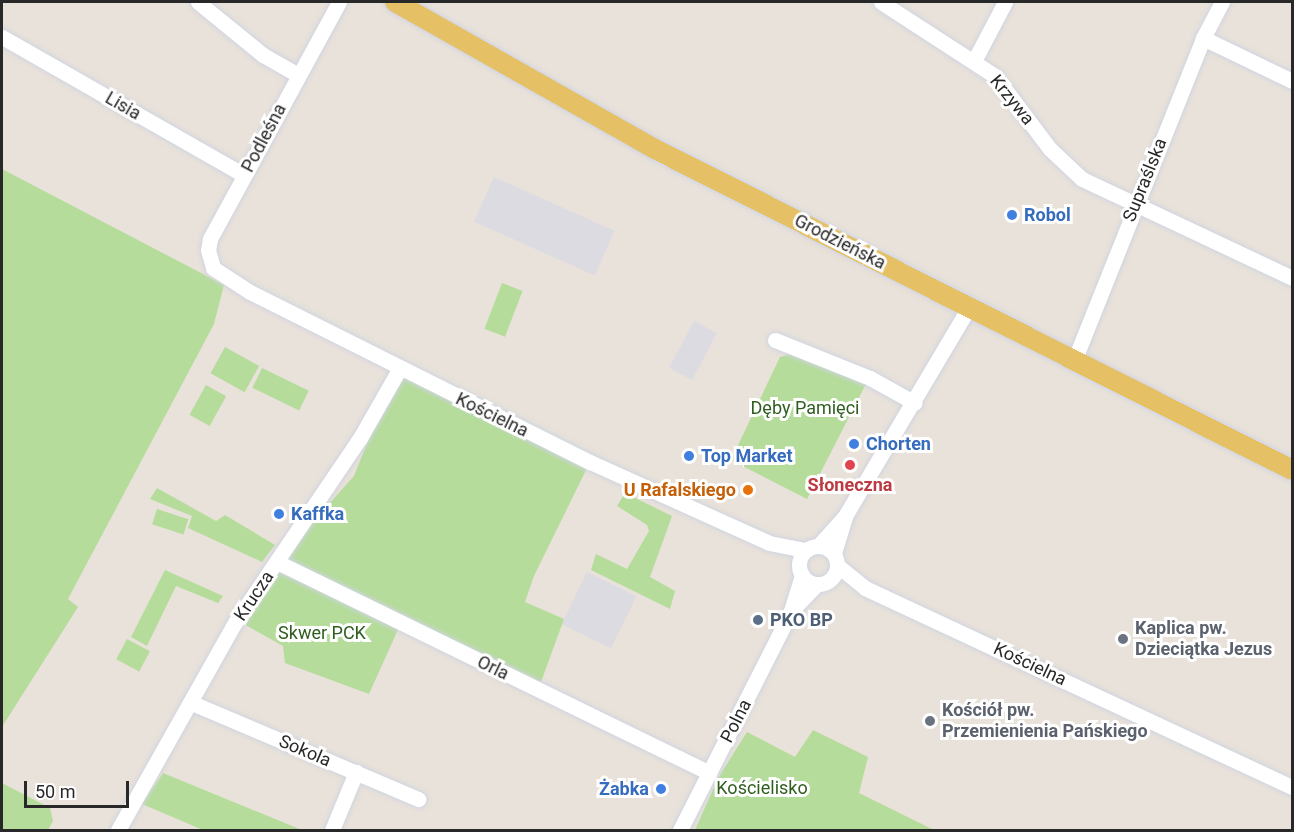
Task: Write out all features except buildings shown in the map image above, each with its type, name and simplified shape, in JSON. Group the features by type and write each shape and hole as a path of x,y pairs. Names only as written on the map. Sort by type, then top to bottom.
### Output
{"main road":[{"name":"Grodzieńska","path":"395,2 655,149 1293,470"}],"street":[{"path":"198,2 263,55 298,75"},
{"name":"Podleśna","path":"220,276 210,260 210,239 339,2"},
{"name":"Krzywa","path":"881,2 995,76 1050,149 1082,179 1135,206 1293,278"},
{"path":"974,61 1005,2"},
{"name":"Supraślska","path":"1074,361 1203,38 1222,2"},
{"name":"Lisia","path":"2,37 244,175"},
{"path":"1203,38 1293,81"},
{"name":"Kościelna","path":"220,276 571,453 769,543 800,570 824,582 865,588 1293,787"},
{"path":"812,548 845,516 915,403 969,307"},
{"path":"775,340 870,378 915,403"},
{"name":"Krucza","path":"118,831 192,703 236,621 360,438 400,368"},
{"path":"836,560 845,516"},
{"name":"Kościelna","path":"769,543 812,548 836,560 865,588"},
{"name":"Polna","path":"680,831 791,612 800,570 812,548"},
{"name":"Polna","path":"791,612 824,582 836,560"},
{"name":"Orla","path":"277,562 709,773"},
{"name":"Sokola","path":"192,703 418,799"},
{"path":"332,831 356,772"}],"shaded area":[{"path":"494,177 615,231 595,275 474,222"},
{"path":"694,321 717,333 692,380 669,368"},
{"path":"587,572 636,596 611,648 562,624"}],"green space":[{"path":"2,169 224,285 214,324 68,599 78,607 2,727"},
{"path":"502,283 523,291 505,337 484,329"},
{"path":"225,347 259,366 245,392 210,373"},
{"name":"Dęby Pamięci","path":"791,354 867,382 807,499 731,460 780,357"},
{"path":"262,368 309,391 299,411 252,388"},
{"path":"407,372 590,462 534,576 525,602 564,619 541,682 294,563 277,562 354,476 389,388"},
{"path":"206,385 226,396 210,426 190,415"},
{"path":"157,488 216,521 225,515 275,545 262,562 188,528 192,516 150,499"},
{"path":"625,493 672,516 650,577 675,591 670,609 591,570 596,554 627,569 649,531 647,525 617,506"},
{"path":"157,509 188,519 183,534 152,524"},
{"path":"165,570 223,596 218,603 176,586 147,646 131,637"},
{"name":"Skwer PCK","path":"280,571 401,623 369,694 285,663 283,646 242,623"},
{"path":"127,639 150,651 139,672 116,659"},
{"name":"Kościelisko","path":"813,730 868,757 859,793 934,830 695,830 718,778 747,732 795,757"},
{"path":"163,773 302,830 203,830 142,804"},
{"path":"2,783 50,808 53,821 48,830 2,830"}],"place":[{"name":"Robol","path":"1012,215"},
{"name":"Chorten","path":"854,444"},
{"name":"Top Market","path":"689,456"},
{"name":"Słoneczna","path":"850,465"},
{"name":"U Rafalskiego","path":"748,490"},
{"name":"Kaffka","path":"279,514"},
{"name":"PKO BP","path":"758,620"},
{"name":"Kaplica pw. Dzieciątka Jezus","path":"1123,639"},
{"name":"Kościół pw. Przemienienia Pańskiego","path":"930,721"},
{"name":"Żabka","path":"661,789"}]}
